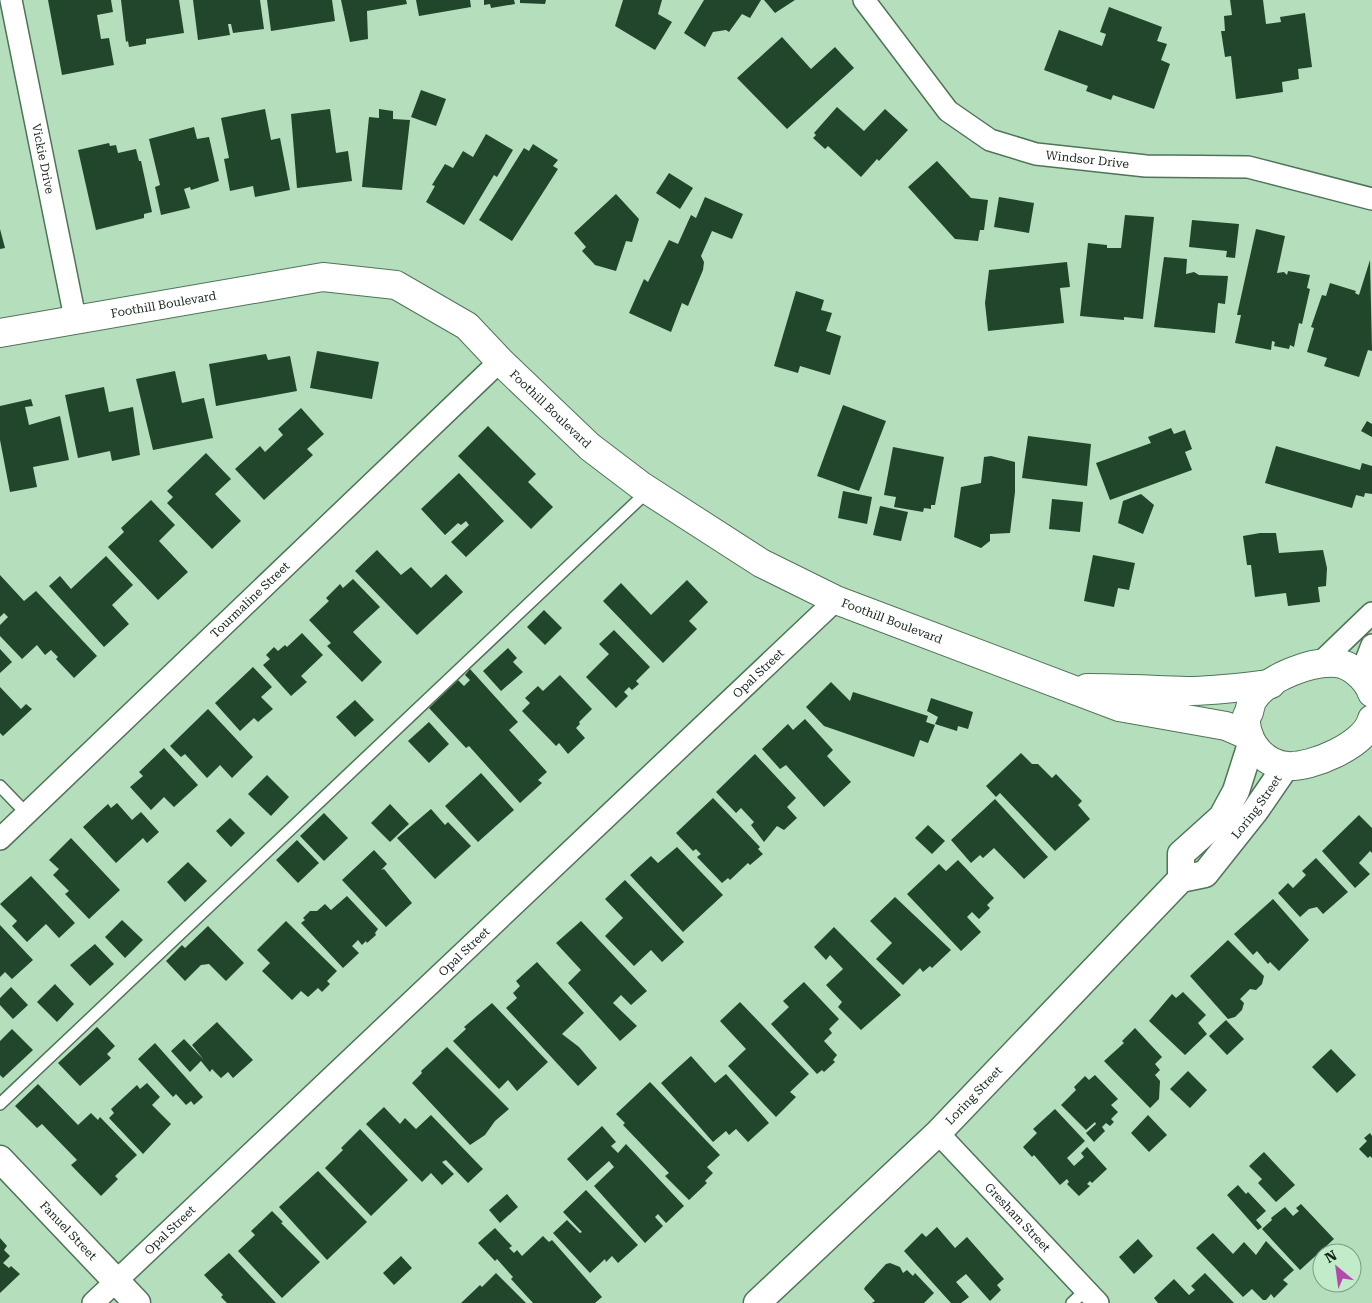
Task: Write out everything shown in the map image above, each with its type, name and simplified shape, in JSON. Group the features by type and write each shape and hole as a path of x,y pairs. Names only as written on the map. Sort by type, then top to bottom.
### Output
{"main road":[{"name":"Foothill Boulevard","path":"0,333 75,318 324,277 396,285 467,326 500,361 590,447 648,491 761,563 836,600 1119,706 1226,726 1250,740 1265,758 1286,766"},
{"path":"1250,740 1245,721 1254,698 1276,679 1306,667 1337,663 1360,674 1368,686"},
{"name":"Foothill Boulevard","path":"1076,689 1134,687 1187,691 1223,690 1271,684"},
{"path":"1286,766 1312,762 1362,743 1358,741 1372,719"}],"street":[{"name":"Vickie Drive","path":"11,0 75,318"},
{"name":"Windsor Drive","path":"864,0 948,111 990,140 1036,154 1146,166 1248,167 1372,199"},
{"name":"Tourmaline Street","path":"0,839 500,361"},
{"name":"Opal Street","path":"93,1303 836,600"},
{"path":"1318,666 1372,613"},
{"path":"1368,686 1366,658 1372,644"},
{"name":"Loring Street","path":"1180,879 1182,854 1222,817 1236,791 1250,740"},
{"name":"Loring Street","path":"757,1303 938,1133 1180,879 1205,874 1255,811 1286,766"},
{"name":"Gresham Street","path":"938,1133 1086,1299"},
{"name":"Fanuel Street","path":"0,1159 137,1303"}],"lane":[{"path":"0,1104 648,491"},
{"path":"0,786 26,814"}],"building":[{"path":"48,0 111,0 113,12 97,15 101,39 109,38 114,65 62,75"},
{"path":"121,0 179,0 184,33 146,39 146,44 129,47 128,41 126,42"},
{"path":"193,0 260,0 264,29 233,33 231,24 228,24 230,35 198,40"},
{"path":"267,0 332,0 335,21 271,31"},
{"path":"341,0 406,0 407,4 367,11 368,39 350,42"},
{"path":"416,0 470,0 471,7 419,16"},
{"path":"484,0 514,0 515,4 491,8 490,4 484,5"},
{"path":"520,0 546,0 545,4 520,3"},
{"path":"623,0 662,0 658,14 672,22 655,50 615,26"},
{"path":"704,0 761,0 750,18 742,14 729,32 726,30 713,32 705,47 684,33"},
{"path":"764,0 795,0 775,13"},
{"path":"1230,0 1263,0 1266,24 1281,22 1280,17 1305,13 1312,67 1298,69 1299,79 1282,82 1283,92 1236,99 1231,56 1225,57 1221,31 1225,31 1224,16 1232,15"},
{"path":"1109,7 1162,27 1157,41 1167,44 1161,60 1170,64 1154,109 1113,95 1111,100 1086,91 1088,86 1044,70 1059,30 1102,46 1106,34 1100,32"},
{"path":"782,37 811,69 835,47 854,68 787,129 737,78"},
{"path":"421,90 446,99 436,126 411,117"},
{"path":"837,107 864,131 885,109 908,130 861,177 828,146 825,149 813,138 816,135 814,133"},
{"path":"265,109 271,140 280,138 290,190 255,197 253,186 230,191 224,159 229,158 221,118"},
{"path":"330,109 336,153 348,151 352,181 297,188 291,114"},
{"path":"379,109 393,111 393,119 410,120 402,190 362,187 369,117 379,118"},
{"path":"194,127 197,139 209,137 219,181 191,190 190,187 184,189 190,208 161,215 155,187 160,185 149,139"},
{"path":"486,134 513,150 497,177 494,175 464,225 426,202 435,186 432,185 445,164 453,168 463,151 473,157"},
{"path":"109,143 110,146 116,145 118,153 136,149 139,161 141,161 152,212 144,214 144,218 96,230 78,150"},
{"path":"533,144 558,160 553,166 558,169 512,241 479,220 524,148 529,151"},
{"path":"937,161 971,198 988,200 984,230 980,230 978,241 955,239 908,187"},
{"path":"669,173 693,188 680,209 656,193"},
{"path":"616,194 639,219 632,242 626,241 616,271 595,265 582,251 586,247 574,233"},
{"path":"705,197 743,214 732,239 712,231 701,256 704,262 703,270 688,306 682,303 671,332 629,313 644,279 648,282 669,240 678,244 691,215 696,218"},
{"path":"999,197 1034,203 1029,233 994,227"},
{"path":"1125,215 1154,217 1143,319 1124,317 1124,320 1080,316 1088,243 1107,245 1107,248 1121,248"},
{"path":"1192,220 1239,224 1235,258 1226,257 1227,251 1189,247"},
{"path":"0,229 5,248 0,249"},
{"path":"1256,229 1285,236 1277,273 1284,272 1287,275 1288,271 1310,275 1307,288 1310,289 1302,324 1299,323 1294,347 1290,345 1289,349 1274,346 1275,342 1272,341 1271,350 1235,343 1241,315 1237,315"},
{"path":"1164,257 1187,259 1186,274 1194,272 1199,275 1228,276 1225,304 1218,303 1215,333 1154,327"},
{"path":"1370,260 1372,351 1368,350 1359,377 1324,366 1327,358 1307,352 1314,328 1311,327 1322,295 1326,296 1330,283 1356,291 1355,293 1359,295"},
{"path":"1067,262 1070,287 1060,288 1064,323 988,331 985,303 989,270"},
{"path":"796,291 824,300 821,310 832,313 826,331 841,336 830,375 800,366 798,373 774,366"},
{"path":"317,351 379,362 372,399 310,388"},
{"path":"266,354 268,360 290,356 297,391 216,406 209,364"},
{"path":"175,371 182,403 204,398 213,438 153,450 136,379"},
{"path":"104,387 109,412 133,407 140,455 112,461 110,451 78,458 65,395"},
{"path":"31,399 33,406 25,407 29,425 60,416 69,460 33,467 37,487 10,492 0,440 0,406"},
{"path":"843,405 886,421 859,491 817,476"},
{"path":"301,408 324,434 307,449 313,455 264,500 235,469 260,446 265,452 283,435 278,429"},
{"path":"1367,421 1372,424 1372,437 1361,431"},
{"path":"488,426 536,474 528,482 553,507 531,529 458,456"},
{"path":"1171,428 1174,434 1185,430 1192,449 1185,452 1192,470 1110,500 1096,463 1151,443 1148,437"},
{"path":"1028,436 1091,444 1087,486 1022,478"},
{"path":"1276,446 1360,470 1362,463 1372,466 1372,494 1365,493 1364,497 1356,495 1352,508 1265,483"},
{"path":"893,447 944,457 935,505 931,505 931,509 924,508 923,512 894,507 896,497 884,495"},
{"path":"206,453 231,479 215,494 241,521 212,549 167,503 173,497 167,491"},
{"path":"991,456 1015,462 1015,492 1010,533 990,534 990,541 981,548 954,537 961,487 981,483 984,457"},
{"path":"459,473 504,521 466,557 451,542 469,525 466,521 461,525 458,523 445,535 421,509"},
{"path":"843,491 872,497 867,524 838,518"},
{"path":"1141,494 1154,505 1143,534 1118,523 1123,501"},
{"path":"1052,499 1083,502 1080,532 1049,529"},
{"path":"151,500 175,525 159,541 188,572 158,600 108,547 124,532 121,528"},
{"path":"880,506 908,512 901,541 873,535"},
{"path":"1276,533 1279,553 1323,550 1327,568 1326,586 1318,587 1320,602 1288,606 1286,593 1255,597 1251,565 1247,565 1243,536"},
{"path":"377,550 401,575 411,567 431,588 446,574 463,592 417,635 355,571"},
{"path":"1093,555 1135,563 1129,590 1118,588 1114,607 1084,601"},
{"path":"106,556 133,585 112,605 129,624 104,647 49,586 60,576 71,589"},
{"path":"0,575 24,601 36,591 97,656 74,678 56,659 58,657 51,650 45,655 37,645 22,659 0,636 0,625 8,617 4,613 0,617"},
{"path":"353,579 380,607 353,632 382,662 362,682 327,646 331,643 309,620 329,601 326,598 340,584 343,588"},
{"path":"687,580 708,602 689,621 697,629 663,663 603,601 621,583 651,615"},
{"path":"544,610 562,628 545,645 527,627"},
{"path":"614,630 650,667 636,681 639,684 632,690 629,687 624,692 628,696 616,708 586,677 609,654 599,644"},
{"path":"302,633 323,655 301,676 307,682 291,696 263,665 270,659 266,655 274,647 278,651 285,645 287,647"},
{"path":"508,648 517,658 513,662 523,672 501,691 483,671"},
{"path":"0,649 12,662 0,673"},
{"path":"253,667 272,687 261,697 273,709 258,722 254,718 240,731 215,703"},
{"path":"470,669 518,722 509,730 547,772 538,780 542,783 520,803 469,746 466,748 429,708 458,680 464,686 470,680 465,675"},
{"path":"560,675 592,709 579,722 580,724 576,728 585,738 568,754 559,743 556,746 522,711 530,703 525,698 538,686 543,691"},
{"path":"831,682 850,701 853,692 928,716 926,722 935,725 928,743 920,740 914,757 824,726 806,707"},
{"path":"0,687 21,709 26,704 32,709 3,736 0,733"},
{"path":"931,698 973,712 968,729 958,726 957,731 935,724 938,717 927,711"},
{"path":"355,700 374,720 355,737 336,717"},
{"path":"208,709 253,757 232,778 220,765 207,778 185,754 181,757 170,746"},
{"path":"805,719 833,750 827,756 851,782 824,807 786,765 780,769 762,749 788,724 793,730"},
{"path":"429,722 449,744 429,763 408,741"},
{"path":"164,748 198,785 174,807 164,797 151,810 130,787 143,776 139,772"},
{"path":"1021,753 1032,764 1038,764 1052,778 1056,774 1082,801 1078,805 1090,819 1055,851 1000,793 996,797 986,786"},
{"path":"755,754 796,798 787,807 797,818 784,830 777,826 764,842 751,825 754,822 741,808 736,813 716,792"},
{"path":"481,773 514,810 478,842 445,806"},
{"path":"267,775 289,797 271,816 248,794"},
{"path":"713,798 760,847 758,849 763,854 750,865 748,863 730,880 728,878 722,883 697,857 701,854 696,849 693,851 676,833"},
{"path":"995,799 1048,857 1024,879 994,848 983,858 980,855 971,863 951,840"},
{"path":"117,803 132,820 141,812 159,832 147,843 143,838 116,863 83,827 108,804 111,808"},
{"path":"390,804 409,824 390,842 371,823"},
{"path":"431,809 445,825 448,822 471,846 435,879 397,838"},
{"path":"324,813 348,838 324,861 300,836"},
{"path":"1359,815 1372,828 1372,853 1370,851 1359,863 1370,874 1355,888 1322,851"},
{"path":"230,818 245,833 231,847 216,831"},
{"path":"928,825 945,841 932,854 915,838"},
{"path":"71,838 120,890 89,919 65,894 69,891 53,875 59,869 49,860"},
{"path":"297,840 319,863 298,883 276,860"},
{"path":"677,847 723,895 683,932 630,875 651,856 658,863"},
{"path":"374,850 387,864 381,870 384,869 412,903 386,927 342,880"},
{"path":"1316,858 1348,892 1323,914 1317,907 1309,909 1300,917 1278,893 1288,883 1293,888 1306,875 1302,871"},
{"path":"958,860 994,898 987,905 990,908 979,919 972,912 967,917 981,932 961,951 907,894 939,864 946,871"},
{"path":"188,862 207,881 185,902 167,882"},
{"path":"31,876 75,923 59,938 46,924 27,942 12,926 17,921 0,904"},
{"path":"625,880 684,942 662,962 651,950 634,966 605,936 623,918 605,899"},
{"path":"347,896 378,929 375,933 376,935 367,943 366,941 362,945 358,940 352,946 359,953 343,968 301,923 310,911 317,911 325,904 331,910"},
{"path":"895,897 951,950 932,968 930,966 923,972 920,968 903,985 876,959 892,943 870,921"},
{"path":"1273,899 1309,940 1279,971 1270,962 1268,964 1257,951 1253,955 1234,934"},
{"path":"122,920 143,940 125,958 105,937"},
{"path":"286,921 337,971 327,981 330,984 322,992 318,988 308,997 301,991 292,1000 262,971 270,963 257,950"},
{"path":"581,921 647,991 631,1005 621,995 613,1003 637,1026 620,1041 568,983 581,970 556,943"},
{"path":"0,925 33,960 12,979 5,972 0,977"},
{"path":"208,926 244,963 226,981 209,964 201,965 185,981 166,961 182,945 185,948"},
{"path":"834,927 901,995 861,1030 838,1007 842,1002 826,985 843,969 830,955 826,960 814,947"},
{"path":"1228,940 1264,976 1262,984 1256,990 1250,989 1240,999 1244,1003 1242,1010 1235,1017 1228,1019 1190,976"},
{"path":"95,944 114,964 90,986 70,965"},
{"path":"537,962 584,1013 562,1034 579,1047 597,1068 578,1086 506,1008 517,998 513,993 520,986 516,981"},
{"path":"804,982 839,1019 829,1029 832,1033 824,1041 837,1055 833,1060 835,1062 824,1072 822,1070 817,1074 771,1024 789,1007 783,1001"},
{"path":"55,984 74,1004 57,1022 37,1002"},
{"path":"11,987 28,1005 13,1019 0,1005 0,998"},
{"path":"1183,992 1206,1015 1198,1023 1207,1034 1185,1055 1149,1021 1172,994 1176,998"},
{"path":"740,1002 809,1074 790,1092 796,1097 776,1117 728,1066 746,1049 720,1021"},
{"path":"492,1003 548,1062 517,1091 508,1080 499,1089 453,1041 466,1029 464,1027"},
{"path":"1226,1020 1244,1039 1227,1055 1209,1036"},
{"path":"217,1022 253,1060 233,1078 228,1072 221,1078 212,1069 210,1072 201,1061 190,1072 171,1051 184,1039 204,1060 192,1045"},
{"path":"97,1027 115,1046 107,1054 111,1058 80,1086 58,1063"},
{"path":"1135,1028 1162,1057 1155,1064 1160,1070 1155,1075 1160,1081 1159,1099 1150,1108 1104,1061 1124,1043 1122,1041"},
{"path":"12,1029 33,1050 3,1078 0,1075 0,1041"},
{"path":"155,1043 203,1097 194,1105 191,1101 186,1105 176,1094 173,1097 138,1059"},
{"path":"447,1047 509,1109 495,1121 485,1135 470,1145 412,1083 422,1073 421,1071"},
{"path":"1331,1049 1356,1075 1337,1093 1312,1067"},
{"path":"691,1056 715,1083 726,1074 769,1123 748,1142 736,1129 729,1135 726,1131 713,1142 661,1083"},
{"path":"1188,1071 1207,1090 1190,1108 1170,1089"},
{"path":"1095,1075 1118,1099 1111,1105 1118,1112 1111,1119 1114,1122 1110,1126 1106,1123 1102,1127 1105,1131 1094,1142 1086,1133 1096,1124 1095,1122 1086,1130 1061,1105 1076,1090 1074,1087 1085,1076 1089,1080"},
{"path":"650,1082 720,1155 707,1167 713,1173 705,1181 707,1183 689,1200 665,1176 669,1173 623,1125 625,1123 616,1114"},
{"path":"147,1083 160,1097 152,1105 171,1124 143,1154 109,1118 114,1113 111,1109 137,1085 140,1089"},
{"path":"38,1084 78,1125 91,1113 98,1120 100,1117 137,1155 115,1176 118,1179 101,1196 71,1165 77,1160 42,1124 37,1128 15,1106"},
{"path":"384,1107 400,1124 405,1118 416,1129 431,1115 483,1169 468,1183 446,1160 442,1162 454,1174 442,1185 431,1173 422,1182 366,1124"},
{"path":"1055,1109 1085,1141 1067,1158 1074,1166 1084,1157 1081,1153 1087,1147 1107,1169 1092,1183 1090,1181 1087,1184 1090,1186 1079,1196 1067,1184 1069,1182 1067,1179 1060,1185 1034,1155 1032,1157 1023,1147 1037,1133 1033,1129"},
{"path":"1148,1115 1167,1135 1149,1152 1131,1133"},
{"path":"602,1126 616,1142 611,1146 618,1153 626,1144 684,1206 666,1223 658,1214 655,1217 663,1226 645,1243 594,1186 614,1167 609,1161 587,1181 567,1159"},
{"path":"360,1129 408,1180 371,1216 325,1168"},
{"path":"1370,1133 1372,1136 1372,1158 1370,1156 1368,1158 1359,1149 1367,1141 1364,1138"},
{"path":"1264,1152 1295,1185 1276,1202 1258,1183 1262,1179 1249,1166"},
{"path":"318,1171 367,1222 327,1260 279,1207"},
{"path":"1238,1185 1246,1194 1248,1192 1266,1211 1256,1220 1262,1227 1258,1230 1227,1195"},
{"path":"586,1190 638,1245 618,1263 612,1256 606,1262 605,1259 590,1273 553,1233 567,1220 580,1233 582,1232 563,1212"},
{"path":"507,1194 518,1207 500,1223 489,1210"},
{"path":"1301,1204 1334,1239 1330,1243 1312,1243 1312,1259 1300,1270 1262,1229 1272,1220 1271,1218 1285,1207 1293,1216 1299,1211 1296,1208"},
{"path":"272,1211 283,1222 281,1223 320,1262 282,1298 238,1251 255,1235 251,1231"},
{"path":"937,1227 955,1248 967,1237 1004,1279 997,1285 1001,1290 990,1301 966,1274 956,1282 969,1297 961,1303 951,1303 904,1251 922,1233 926,1237"},
{"path":"495,1228 512,1246 509,1248 514,1253 517,1250 522,1256 543,1236 549,1242 552,1240 602,1297 595,1303 533,1303 511,1279 513,1277 497,1259 495,1261 478,1243"},
{"path":"1213,1233 1233,1254 1244,1242 1256,1255 1266,1241 1294,1270 1283,1280 1288,1284 1274,1298 1271,1294 1266,1300 1263,1300 1252,1289 1243,1297 1196,1248"},
{"path":"0,1238 7,1246 4,1250 10,1256 3,1263 9,1268 11,1266 20,1274 0,1293"},
{"path":"1138,1239 1153,1256 1134,1274 1119,1257"},
{"path":"229,1253 276,1303 227,1303 221,1297 223,1295 204,1275"},
{"path":"401,1256 412,1268 394,1285 383,1273"},
{"path":"890,1263 900,1267 903,1273 907,1270 913,1276 915,1273 934,1293 924,1303 872,1303 875,1301 864,1289 886,1264"},
{"path":"496,1273 526,1303 461,1303 480,1285 482,1287"},
{"path":"1205,1273 1234,1303 1158,1303 1154,1298 1174,1279 1189,1295 1195,1290 1191,1286"}]}
